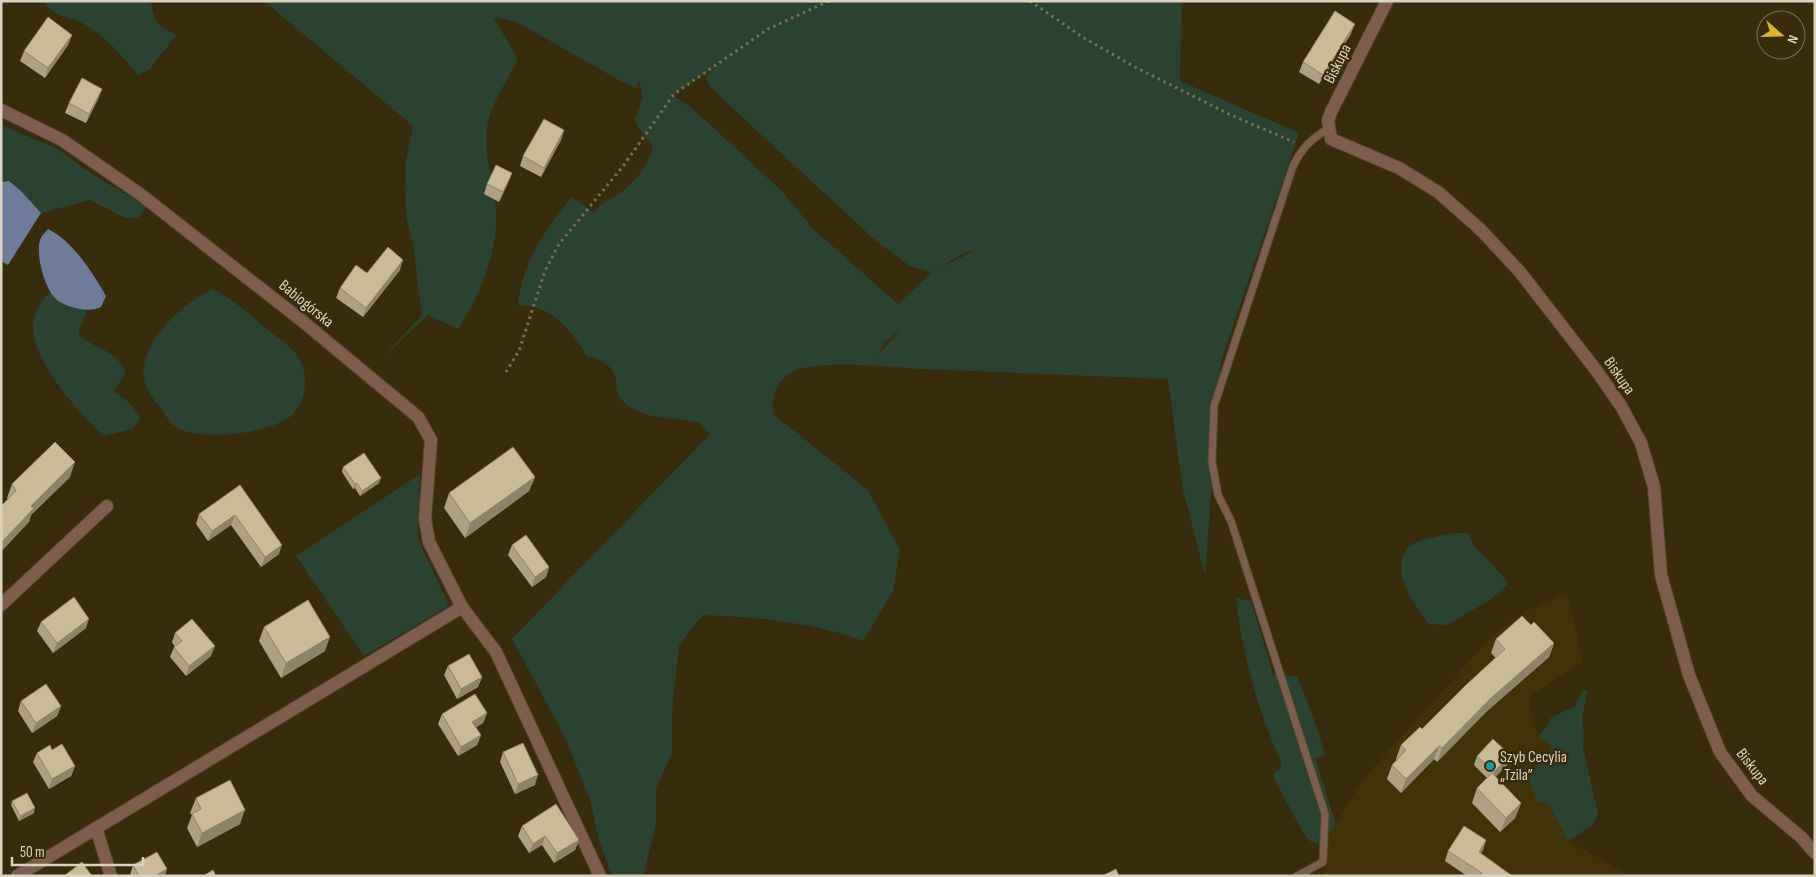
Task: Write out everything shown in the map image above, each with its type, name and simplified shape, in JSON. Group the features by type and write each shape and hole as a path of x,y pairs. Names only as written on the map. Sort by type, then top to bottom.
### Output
{"street":[{"name":"Biskupa","path":"1387,1 1331,112 1328,129 1331,139 1399,168 1438,192 1481,230 1520,272 1596,370 1620,406 1641,443 1651,478 1661,575 1689,675 1720,752 1752,796 1802,837 1815,853"},
{"name":"Babiogórska","path":"1,110 62,140 140,194 301,320 418,417 431,440 425,519 429,542 462,607 496,652 600,876"},
{"path":"1,605 107,506"},
{"path":"17,876 462,607"},
{"path":"96,828 111,876"}],"lane":[{"path":"1297,876 1322,862 1325,814 1231,521 1218,495 1212,462 1214,406 1293,166 1302,149 1312,138 1328,129"}],"path":[{"path":"506,372 519,350 545,271 559,244 624,166 674,94 768,29 829,1"},
{"path":"1030,1 1084,38 1135,67 1233,116 1290,139 1302,149"}],"shaded area":[{"path":"1567,592 1583,662 1530,696 1533,726 1539,736 1552,747 1548,802 1568,841 1631,876 1324,876 1328,836 1364,778 1492,636 1526,611"}],"green space":[{"path":"43,1 151,1 155,18 161,26 176,35 150,69 138,75 104,38 83,23 53,12"},
{"path":"264,1 1182,1 1180,81 1299,133 1221,361 1205,576 1182,485 1168,379 854,365 818,366 792,372 778,385 774,396 773,414 868,490 900,550 893,591 863,641 804,625 744,617 703,615 679,645 672,712 672,753 656,788 656,823 644,872 641,876 612,876 599,840 590,800 565,737 512,639 710,434 700,423 653,416 626,404 618,393 616,378 610,368 596,358 587,357 568,329 550,314 530,306 519,306 518,302 526,271 537,245 572,197 594,213 601,205 628,186 648,161 653,146 637,126 635,119 643,97 639,79 636,88 624,83 517,22 493,17 518,59 495,101 487,128 488,161 496,215 494,244 490,260 473,304 458,329 428,315 380,360 422,315 413,245 406,216 405,164 413,126","holes":["720,64 708,74 706,79 713,90 876,241 911,267 932,272 898,304 812,228 783,192 693,109 673,95","976,250 937,269 962,254","900,331 879,354 884,342"]},
{"path":"1,125 56,148 90,173 147,206 138,218 125,218 90,200 41,213 9,181 1,182"},
{"path":"213,289 235,303 283,341 301,361 305,379 303,397 294,413 285,420 272,426 238,433 220,435 189,432 178,428 172,423 148,391 144,381 144,365 148,353 161,330 180,310"},
{"path":"50,292 57,300 87,310 78,334 90,343 110,353 116,358 126,373 114,391 132,405 140,419 133,429 104,436 70,401 48,370 34,339 33,325 38,307"},
{"path":"420,474 418,539 449,606 364,656 296,556"},
{"path":"1456,533 1468,533 1481,554 1508,584 1490,600 1447,625 1429,624 1406,588 1401,568 1402,558 1407,549 1416,542"},
{"path":"1236,598 1251,601 1273,674 1297,676 1313,716 1325,755 1315,758 1336,824 1328,836 1327,847 1310,841 1304,834 1274,779 1274,773 1280,769 1281,762 1265,723 1252,682 1242,640"},
{"path":"1582,691 1588,691 1582,717 1583,747 1598,814 1592,826 1568,841 1548,803 1536,801 1529,777 1552,747 1539,736 1552,717 1575,706"}],"water":[{"path":"9,181 41,213 8,265 1,261 1,182"},
{"path":"48,229 66,242 82,258 106,296 101,307 85,310 73,307 57,300 48,288 42,271 39,244 42,236"}],"building":[{"path":"1335,11 1355,24 1323,75 1303,62"},
{"path":"48,17 72,35 48,68 24,51"},
{"path":"82,78 102,89 89,114 69,103"},
{"path":"544,119 564,130 544,168 523,156"},
{"path":"496,165 512,173 503,192 487,184"},
{"path":"388,247 403,260 366,308 340,288 356,265 367,273"},
{"path":"55,442 75,462 31,506 34,508 1,543 1,506 16,491 12,484"},
{"path":"513,447 535,477 470,523 449,493"},
{"path":"364,453 381,478 362,491 343,467"},
{"path":"240,485 282,545 265,557 235,515 212,531 199,514"},
{"path":"526,535 549,567 535,577 512,545"},
{"path":"74,597 89,619 57,643 41,622"},
{"path":"308,600 330,637 286,663 264,627"},
{"path":"1522,616 1531,625 1534,622 1554,643 1491,698 1442,748 1439,746 1406,779 1392,765 1406,750 1401,745 1420,727 1422,729 1505,649 1496,639"},
{"path":"192,619 215,646 189,666 174,647 182,641 175,633"},
{"path":"469,654 482,677 461,689 448,666"},
{"path":"46,684 61,706 36,723 21,701"},
{"path":"475,694 487,713 472,722 481,735 461,747 442,714"},
{"path":"1493,739 1510,755 1494,772 1477,756"},
{"path":"523,743 538,775 518,784 503,752"},
{"path":"62,744 75,766 52,779 37,753 50,745 52,750"},
{"path":"1492,773 1521,803 1506,818 1477,788"},
{"path":"230,780 245,810 202,833 192,814 201,809 196,798"},
{"path":"27,793 35,808 20,816 12,801"},
{"path":"556,804 579,840 557,853 545,836 533,844 522,826"},
{"path":"1464,826 1486,840 1479,852 1510,876 1479,876 1482,873 1448,851"},
{"path":"157,852 167,869 155,876 139,876 133,865"},
{"path":"82,862 92,876 64,876"},
{"path":"1116,869 1119,876 1102,876"},
{"path":"213,870 216,876 203,876"}],"place":[{"name":"Szyb Cecylia „Tzila”","path":"1490,766"}]}
